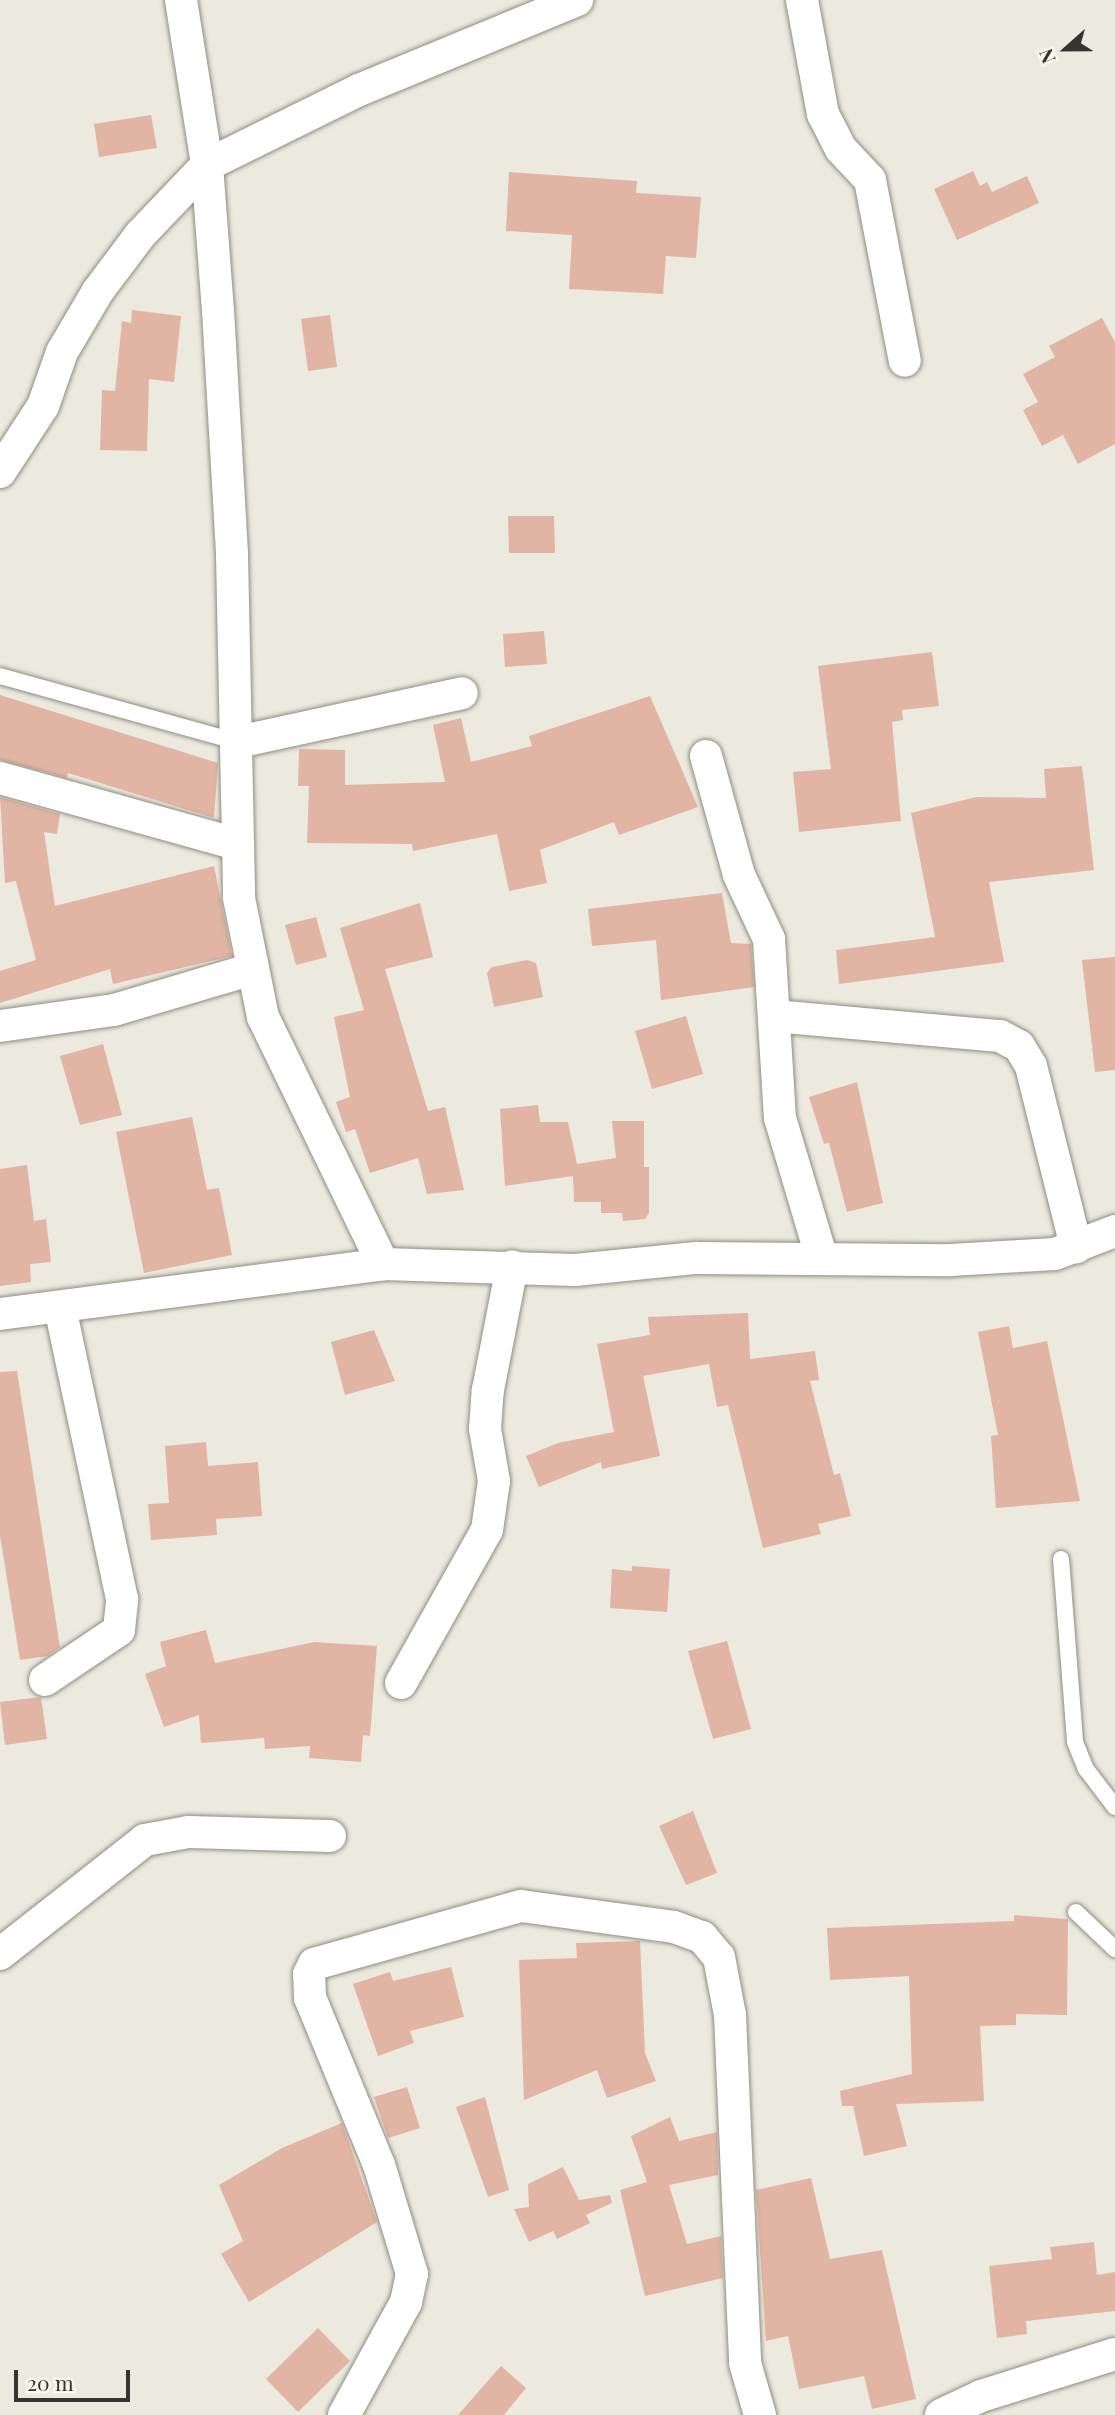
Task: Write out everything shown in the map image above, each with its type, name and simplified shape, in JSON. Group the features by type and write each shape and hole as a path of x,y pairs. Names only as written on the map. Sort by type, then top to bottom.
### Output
{"street":[{"path":"181,0 207,165 238,742 236,844 252,969 263,1017 290,1078 383,1264"},
{"path":"0,472 43,406 62,352 98,291 140,235 207,165 359,90 576,0"},
{"path":"802,0 823,114 841,149 870,180 905,361"},
{"path":"238,742 462,693"},
{"path":"706,756 739,876 769,939 780,1118 822,1259"},
{"path":"0,778 236,844"},
{"path":"0,1026 114,1010 252,969"},
{"path":"774,1016 1000,1035 1020,1046 1031,1066 1076,1247"},
{"path":"0,1314 383,1264 512,1265 575,1270 696,1258 950,1260 1055,1254 1115,1231"},
{"path":"401,1683 487,1530 494,1481 485,1429 488,1390 512,1265"},
{"path":"45,1680 119,1630 122,1599 60,1308"},
{"path":"0,1954 145,1840 188,1832 330,1836"},
{"path":"344,2415 406,2302 412,2274 379,2165 310,1998 309,1974 314,1964 521,1906 674,1927 702,1937 719,1957 730,2015 745,2363 760,2415"},
{"path":"941,2415 981,2396 1115,2354"}],"lane":[{"path":"0,676 238,742"},
{"path":"1061,1559 1075,1742 1086,1769 1115,1807"},
{"path":"1076,1912 1115,1949"}],"building":[{"path":"151,115 157,148 99,157 94,124"},
{"path":"973,171 980,186 987,182 992,192 1027,176 1039,203 957,240 934,189"},
{"path":"509,172 637,181 636,193 701,197 696,258 666,256 663,294 569,289 572,235 506,231"},
{"path":"132,310 181,316 174,382 149,379 147,451 100,450 102,390 115,391 122,321 131,323"},
{"path":"330,315 337,367 308,371 301,319"},
{"path":"1102,318 1115,342 1115,444 1078,464 1063,435 1042,446 1023,410 1038,402 1023,374 1055,357 1049,346"},
{"path":"508,516 554,516 555,553 509,553"},
{"path":"544,631 547,664 505,667 503,634"},
{"path":"932,652 939,706 902,710 903,720 892,722 901,821 799,832 793,772 831,769 818,666"},
{"path":"0,695 218,763 214,818 68,773 67,778 0,760"},
{"path":"650,696 698,807 619,835 614,822 540,850 547,883 509,891 497,834 413,851 412,844 307,843 309,786 298,786 299,749 345,750 345,785 445,782 433,725 461,718 471,762 532,746 529,736"},
{"path":"1082,766 1094,870 989,882 1004,962 839,984 836,950 935,937 911,813 976,797 1046,798 1044,769"},
{"path":"0,797 60,814 57,834 44,832 55,906 214,866 232,956 113,984 110,969 0,1003 0,971 36,960 16,881 5,883"},
{"path":"722,893 731,943 751,944 754,987 661,1000 656,940 592,946 588,909"},
{"path":"420,903 433,957 385,969 428,1111 445,1107 464,1190 427,1194 418,1158 370,1173 355,1129 346,1132 336,1102 350,1097 334,1017 364,1010 340,928"},
{"path":"316,917 327,957 296,965 285,925"},
{"path":"1115,957 1115,1070 1095,1072 1082,960"},
{"path":"527,960 536,963 543,997 494,1007 487,973 492,967"},
{"path":"686,1016 703,1074 652,1089 635,1031"},
{"path":"103,1044 122,1115 80,1125 60,1056"},
{"path":"857,1082 883,1203 847,1212 829,1143 824,1144 809,1097"},
{"path":"538,1105 540,1122 568,1122 577,1164 616,1158 612,1121 644,1121 644,1167 649,1167 649,1213 645,1219 623,1221 622,1213 601,1213 601,1202 574,1202 573,1176 505,1186 500,1109"},
{"path":"192,1117 207,1190 219,1188 232,1255 144,1273 116,1132"},
{"path":"27,1165 34,1221 46,1219 51,1262 30,1264 31,1282 0,1286 0,1169"},
{"path":"748,1313 750,1359 815,1351 819,1380 810,1381 834,1475 840,1473 851,1516 818,1524 821,1534 763,1548 728,1405 717,1407 709,1364 643,1376 660,1456 602,1469 601,1462 539,1487 526,1456 558,1443 614,1432 597,1344 650,1335 648,1317"},
{"path":"1009,1326 1013,1348 1047,1341 1080,1501 996,1508 991,1436 998,1435 978,1332"},
{"path":"374,1330 395,1381 345,1395 331,1342"},
{"path":"17,1371 60,1647 48,1656 20,1660 0,1535 0,1372"},
{"path":"206,1442 208,1466 258,1462 262,1516 216,1519 217,1535 151,1540 148,1504 169,1503 165,1446"},
{"path":"632,1566 670,1569 667,1612 610,1608 612,1569 632,1571"},
{"path":"206,1630 215,1663 314,1642 377,1646 370,1736 363,1735 361,1762 309,1758 310,1746 265,1749 264,1738 201,1743 199,1715 164,1727 145,1674 166,1666 160,1642"},
{"path":"727,1641 751,1729 713,1739 688,1651"},
{"path":"41,1697 47,1739 5,1745 0,1702"},
{"path":"693,1811 717,1873 686,1885 659,1826"},
{"path":"1014,1915 1068,1919 1067,2015 1016,2014 1016,2025 980,2026 984,2101 896,2104 907,2146 864,2156 853,2106 842,2106 840,2091 912,2074 909,1976 830,1980 827,1928 1014,1921"},
{"path":"640,1941 645,2053 656,2081 607,2098 597,2070 524,2100 519,1960 577,1958 576,1943"},
{"path":"451,1967 464,2017 410,2031 414,2043 378,2056 353,1984 390,1972 393,1981"},
{"path":"407,2087 420,2128 388,2138 374,2097"},
{"path":"485,2097 509,2190 488,2197 456,2107"},
{"path":"670,2117 679,2141 717,2132 718,2175 669,2185 687,2244 721,2236 723,2278 645,2296 620,2190 647,2182 631,2136"},
{"path":"342,2123 377,2222 249,2302 221,2254 243,2241 219,2185 282,2148"},
{"path":"563,2167 579,2200 610,2195 612,2203 586,2215 590,2223 557,2239 553,2231 529,2242 514,2209 529,2207 528,2184"},
{"path":"811,2178 830,2259 882,2250 916,2399 872,2409 864,2376 799,2389 788,2336 766,2341 756,2190"},
{"path":"1094,2242 1097,2275 1115,2272 1115,2311 1026,2321 1027,2334 997,2338 989,2266 1052,2259 1050,2247"},
{"path":"318,2328 350,2361 298,2412 266,2379"},
{"path":"501,2366 526,2388 504,2415 458,2415"}]}
